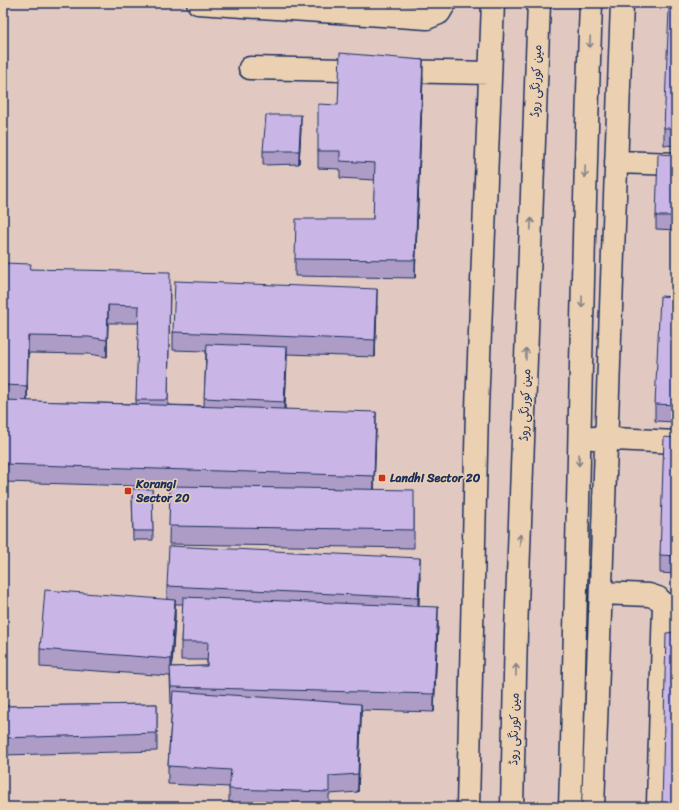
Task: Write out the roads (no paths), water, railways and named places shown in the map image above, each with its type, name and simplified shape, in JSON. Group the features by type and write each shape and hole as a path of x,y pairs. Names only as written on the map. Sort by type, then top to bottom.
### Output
{"main road":[{"path":"198,3 427,18 439,14 445,3"},
{"path":"468,807 478,408 493,3"},
{"name":"مین کورنگی روڈ","path":"512,807 516,632 539,3"},
{"path":"570,807 575,656 585,161 591,3"},
{"path":"593,807 622,3"},
{"path":"250,68 490,74"},
{"path":"616,162 676,164"},
{"path":"580,437 676,442"},
{"path":"601,593 649,595 658,598 664,604 658,803"}],"place":[{"name":"Landhi Sector 20","path":"382,478"},
{"name":"Korangi Sector 20","path":"128,491"}]}
